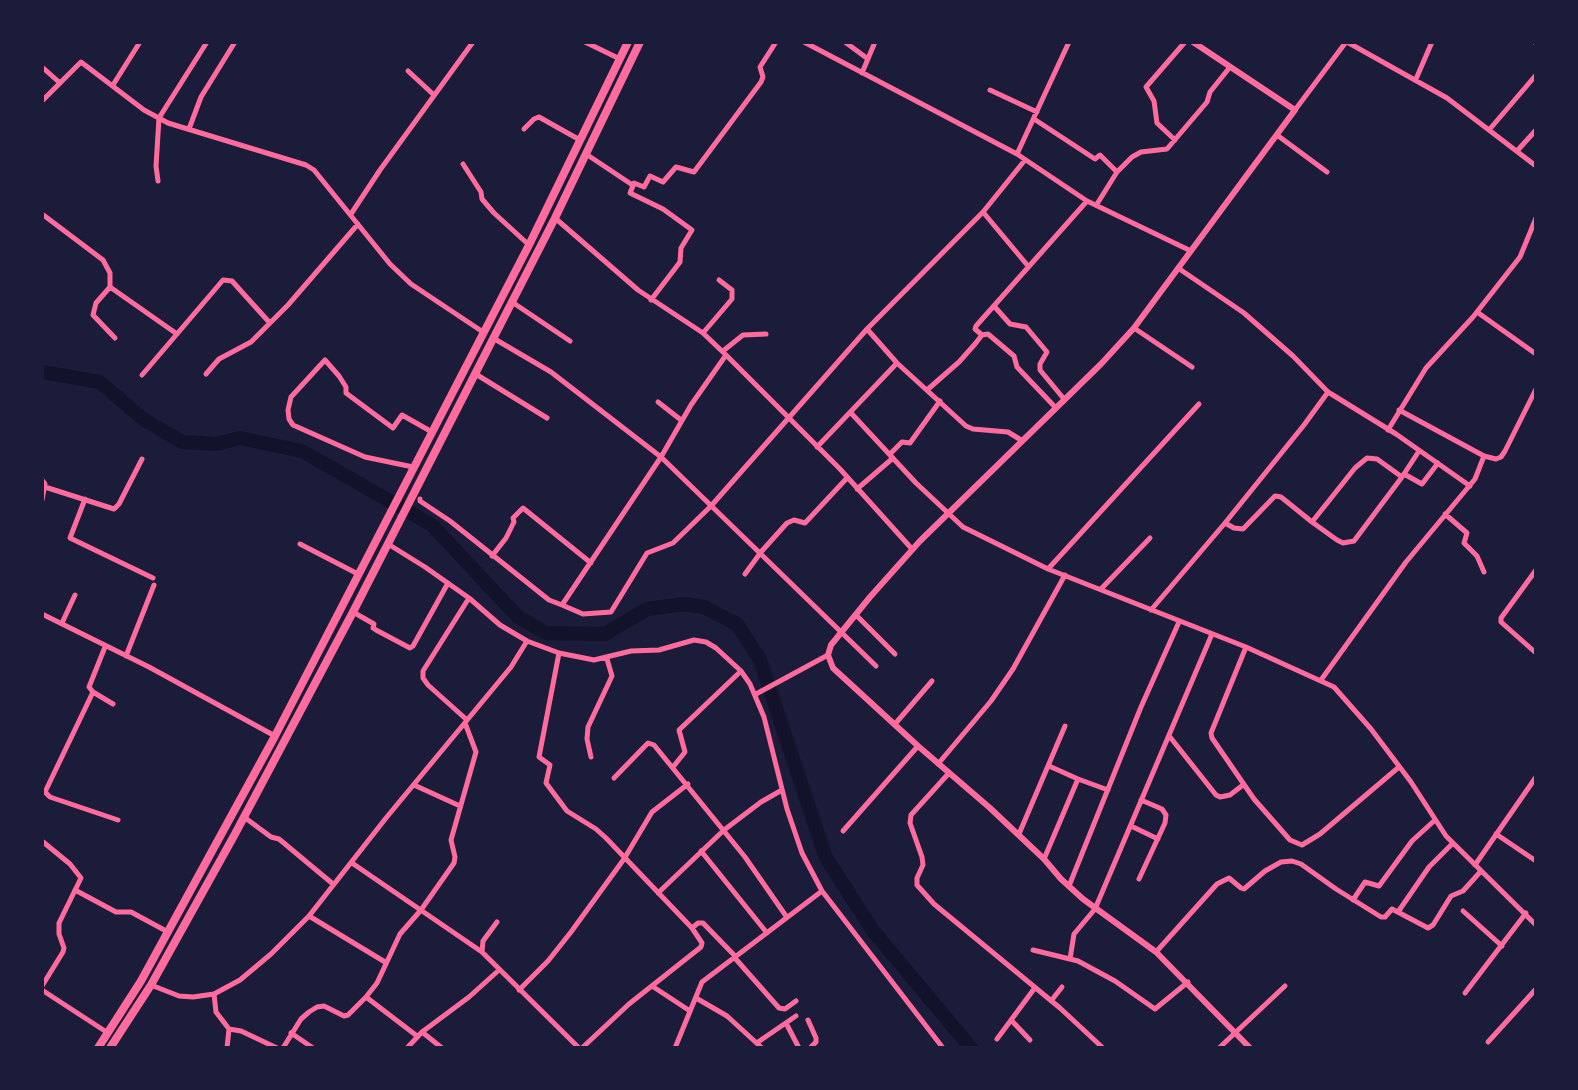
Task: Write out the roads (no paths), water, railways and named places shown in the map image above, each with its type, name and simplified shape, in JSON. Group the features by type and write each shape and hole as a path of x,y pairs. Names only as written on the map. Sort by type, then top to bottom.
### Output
{"highway":[{"path":"97,1048 168,932 275,736 529,244 628,42"},
{"path":"110,1048 151,985 244,817 396,527 418,494 474,373 555,218 640,42"},
{"path":"323,643 333,648"},
{"path":"225,829 234,834"}],"street":[{"path":"113,85 139,42"},
{"path":"158,181 156,166 159,118 207,42"},
{"path":"189,129 201,97 235,42"},
{"path":"351,214 473,42"},
{"path":"585,42 620,59"},
{"path":"651,300 680,262 681,248 692,230 663,209 630,193 632,186 635,183 644,187 650,176 663,182 676,167 693,173 762,80 760,67 776,42"},
{"path":"804,42 1017,154 1087,201 1191,251"},
{"path":"845,42 868,59"},
{"path":"862,74 876,42"},
{"path":"1017,154 1069,42"},
{"path":"1175,140 1157,123 1154,101 1146,88 1185,42"},
{"path":"1193,42 1230,67 1298,105"},
{"path":"1250,1048 1156,952 1095,909 1018,834 833,668 828,655 831,645 912,549 1134,328 1347,42 1447,98 1536,166"},
{"path":"1419,81 1433,42"},
{"path":"42,101 80,62 144,110 159,118 314,170 390,264 411,284 483,332"},
{"path":"42,67 60,83"},
{"path":"1097,204 1117,172 1136,154 1165,150 1175,140 1207,102 1210,92 1230,67"},
{"path":"408,71 434,95"},
{"path":"1489,130 1536,75"},
{"path":"990,90 1037,112"},
{"path":"524,129 539,117 580,140"},
{"path":"1034,120 1095,159 1099,155 1117,172"},
{"path":"1517,150 1536,130"},
{"path":"1277,135 1327,172"},
{"path":"586,154 632,186"},
{"path":"418,494 549,600 583,614 610,613 647,553 673,543 711,506 867,329 983,212 1025,160"},
{"path":"463,164 481,192 482,199 529,244"},
{"path":"982,335 975,329 976,326 1087,201"},
{"path":"983,212 1028,266"},
{"path":"42,214 103,260 110,273 110,287 96,303 93,315 115,338"},
{"path":"555,218 651,300 703,333 725,353 912,549"},
{"path":"1388,430 1426,368 1477,312 1520,257 1536,218"},
{"path":"206,374 219,359 251,342 288,305 358,223"},
{"path":"1178,268 1244,313 1293,356 1328,392 1469,486"},
{"path":"142,375 225,280 237,286 264,327"},
{"path":"703,333 734,294 719,280"},
{"path":"110,287 177,334"},
{"path":"512,302 570,341"},
{"path":"994,306 1010,324 1026,327 1048,354 1040,367 1027,379"},
{"path":"1477,312 1536,354"},
{"path":"1134,328 1192,368"},
{"path":"867,329 897,363 966,426 1008,432 1021,440"},
{"path":"562,605 661,457 681,420 725,353 743,335 766,334"},
{"path":"927,390 959,362 982,335 988,334 1014,356 1017,367 1055,407"},
{"path":"493,338 551,372 661,457 876,666"},
{"path":"413,467 365,457 293,425 288,410 291,397 325,360 339,376 346,387 346,393 393,428 402,415 432,432"},
{"path":"817,447 897,363"},
{"path":"1040,367 1064,399"},
{"path":"474,373 547,418"},
{"path":"1399,410 1484,456 1496,459 1501,457 1536,389"},
{"path":"1151,610 1225,523 1328,392"},
{"path":"857,489 892,456 902,442 911,443 940,401"},
{"path":"658,402 681,420"},
{"path":"1048,569 1199,404"},
{"path":"851,413 963,527 1048,569 1246,647 1321,680 1342,694 1453,843 1535,922"},
{"path":"1225,523 1242,529 1275,496 1281,497 1337,540 1343,543 1354,541 1419,451"},
{"path":"1321,680 1406,562 1478,476 1484,456"},
{"path":"1312,522 1355,468 1367,458 1377,459 1422,484 1438,463"},
{"path":"42,500 43,483 114,509 142,459"},
{"path":"745,574 790,520 805,523 847,478"},
{"path":"85,499 70,538 154,581 126,656"},
{"path":"492,556 506,538 513,518 523,508 591,563"},
{"path":"1445,514 1467,533 1464,543 1477,556 1484,572"},
{"path":"1101,589 1150,538"},
{"path":"300,544 358,574"},
{"path":"388,544 469,598 500,625 527,641 559,653 587,660 607,659 631,651 659,650 694,640 710,644 741,671 758,693 782,790 802,853 822,891 943,1048"},
{"path":"1536,570 1501,618 1501,622 1536,653"},
{"path":"938,764 991,701 1013,669 1065,575"},
{"path":"353,612 374,624 373,628 376,630 410,648 448,583"},
{"path":"62,623 75,595"},
{"path":"283,1048 301,1019 317,1007 324,1006 344,1016 366,997 377,983 400,934 421,910 455,860 450,842 476,752 466,722 428,685 423,678 423,671 469,598"},
{"path":"42,614 149,667 275,736"},
{"path":"856,614 895,654"},
{"path":"1069,886 1179,622"},
{"path":"1070,959 1073,936 1095,909 1212,634"},
{"path":"151,985 179,996 214,994 240,980 256,967 309,916 511,667 527,641"},
{"path":"105,647 89,687 113,704"},
{"path":"1246,647 1211,733 1243,785 1281,832 1299,845 1323,832 1399,767"},
{"path":"352,863 482,953 580,1048 628,1005 701,947 702,943 692,928 596,829 567,811 546,783 550,765 539,757 559,653"},
{"path":"758,693 828,655"},
{"path":"591,757 587,739 588,727 612,676 607,659"},
{"path":"673,767 685,752 680,730 741,671"},
{"path":"895,724 932,681"},
{"path":"93,692 45,792 50,797 118,820"},
{"path":"1018,834 1065,726"},
{"path":"1170,737 1216,795 1230,795 1243,785"},
{"path":"614,778 649,742 654,744 746,857 786,916"},
{"path":"843,831 918,746"},
{"path":"1049,766 1108,790"},
{"path":"949,773 911,815 910,823 923,866 917,885 934,904 1103,1048"},
{"path":"1475,865 1536,777"},
{"path":"1044,859 1078,779"},
{"path":"519,990 558,948 624,859 652,812 688,784"},
{"path":"414,785 460,806"},
{"path":"1528,788 1536,793"},
{"path":"658,893 724,830 782,790"},
{"path":"1139,880 1165,823 1166,812 1141,800"},
{"path":"244,817 271,837 279,839 333,884"},
{"path":"1353,900 1365,883 1379,886 1412,841 1435,820"},
{"path":"1130,826 1158,839"},
{"path":"1496,834 1536,861"},
{"path":"42,841 70,864 80,875 81,883 75,890 58,928 63,952 42,988 108,1033"},
{"path":"1398,912 1424,873 1453,843"},
{"path":"701,851 767,933"},
{"path":"1156,952 1217,884 1229,878 1242,889 1281,862 1301,864 1381,917 1385,917 1390,909 1425,927 1431,927 1451,896 1463,891 1481,871"},
{"path":"75,890 116,912 131,912 168,932"},
{"path":"675,1048 702,982 822,891"},
{"path":"1463,911 1502,946"},
{"path":"1465,993 1526,913"},
{"path":"309,916 385,962"},
{"path":"482,953 483,941 497,922"},
{"path":"692,928 703,923 779,1008 785,1009 796,1002"},
{"path":"1033,950 1070,959 1115,981 1156,1009 1183,978"},
{"path":"407,1048 419,1034 469,997 499,970"},
{"path":"652,986 690,1011"},
{"path":"1220,1048 1285,986"},
{"path":"1051,1002 1062,987"},
{"path":"998,1039 1034,989"},
{"path":"1488,1042 1536,989"},
{"path":"214,994 215,1010 229,1029 227,1048"},
{"path":"366,997 442,1048"},
{"path":"695,998 727,1016 760,1045 796,1017"},
{"path":"808,1020 816,1038 810,1048"},
{"path":"1011,1020 1030,1040"},
{"path":"786,1023 799,1048"},
{"path":"229,1029 241,1031 277,1048"},
{"path":"291,1033 313,1048"}],"waterway":[{"path":"42,372 100,382 143,419 182,442 216,444 240,438 302,451 432,525 518,617 546,633 605,634 647,609 684,604 704,607 738,625 760,660 826,858 874,932 971,1048"}]}
